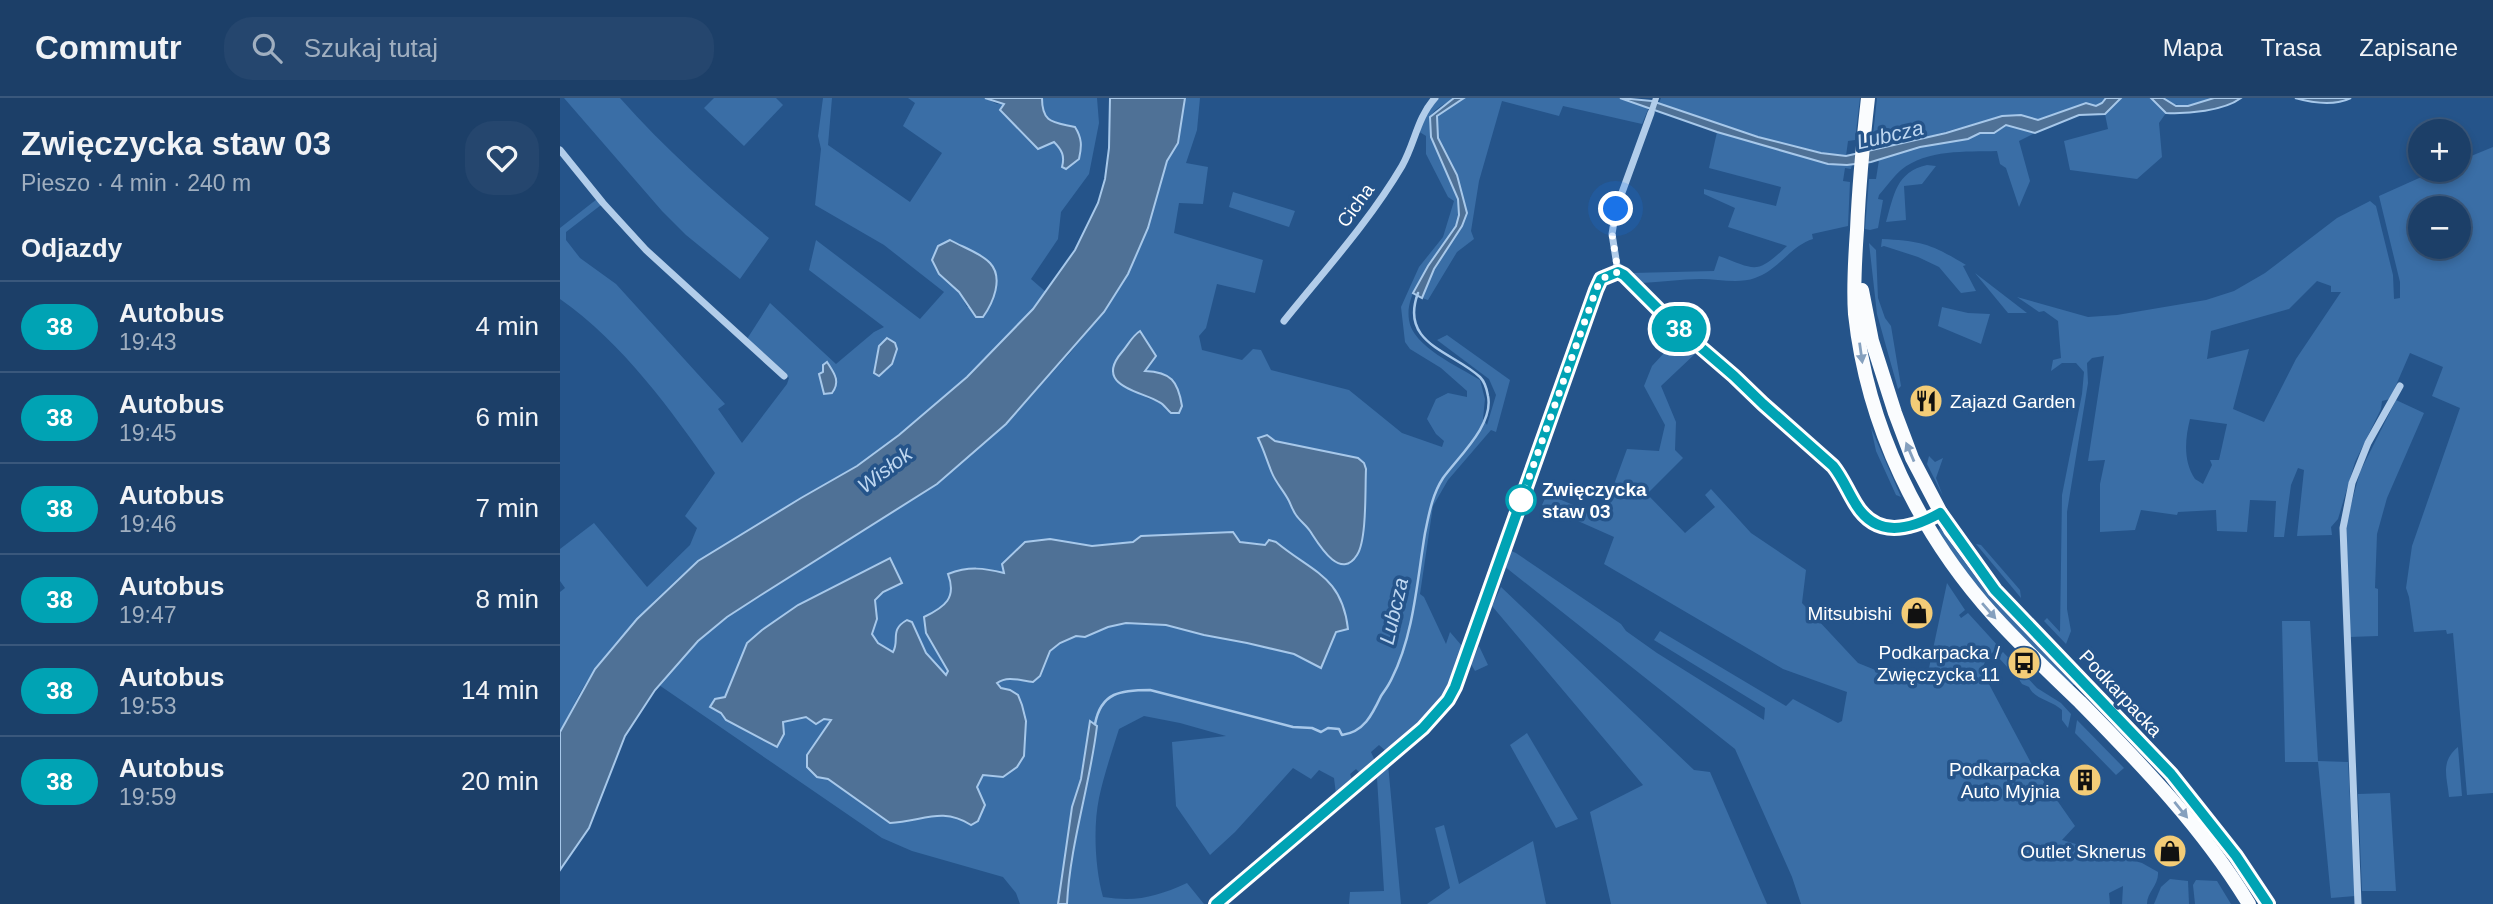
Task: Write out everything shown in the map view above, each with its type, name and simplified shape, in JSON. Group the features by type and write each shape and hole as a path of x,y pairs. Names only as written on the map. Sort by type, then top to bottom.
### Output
{"highway":[{"path":"1856,236 1868,98"},
{"name":"Podkarpacka","path":"1856,236 1866,315 1883,377 1909,451 1940,513 1995,590 2171,774 2219,833 2264,898"},
{"name":"Podkarpacka","path":"1856,236 1855,313 1863,367 1891,454 1925,522 1970,588 1995,618 2180,808 2249,904"},
{"path":"2141,765 2140,757 2144,757 2160,774 2171,774"},
{"path":"2230,875 2231,870 2235,869 2248,885 2264,898"}],"street":[{"name":"Cicha","path":"1284,321 1368,216 1404,164 1418,125 1435,98"},
{"path":"1618,272 1612,234 1616,209 1656,98"},
{"path":"560,150 646,250 784,376"},
{"path":"1216,904 1423,728 1448,700 1472,642 1601,279 1618,272 1624,275 1670,321 1833,466 1856,506 1867,518 1883,527 1896,528 1916,526 1940,513"},
{"path":"2358,904 2343,528 2352,483 2368,443 2400,386"}],"shaded area":[{"path":"564,98 620,98 692,171 769,238 740,279 686,235 662,211"},
{"path":"714,98 776,98 783,105 744,146 704,108"},
{"path":"823,98 832,98 828,145 910,202 942,153 903,126 915,103 908,98 985,98 997,104 1004,104 1001,110 1038,148 1053,142 1061,150 1066,169 1070,126 1057,124 1049,119 1044,111 1042,98 1097,98 1099,123 1089,174 1061,212 1058,239 1031,279 1047,293 1027,317 983,364 910,428 819,490 698,561 617,641 584,686 560,732 560,592 565,588 560,581 560,549 594,523 647,587 690,545 697,528 685,516 715,473 645,379 605,336 560,299 560,228 597,199 601,205 566,232 566,240 580,258 616,284 725,404 718,409 742,443 789,378 747,339 770,303 836,364 874,332 884,327 809,270 816,240 920,319 944,292 884,245 815,205 821,149 818,136","holes":["949,240 982,257 994,270 994,291 990,306 967,307 959,292 939,274","895,343 897,349 886,371 874,373 879,346","827,362 837,377 824,394 823,372"]},
{"path":"1185,98 1200,98 1197,130 1186,163 1208,167 1203,204 1179,203 1174,233 1263,260 1255,293 1217,284 1206,328 1199,336 1202,350 1242,360 1253,349 1261,350 1271,370 1349,390 1402,433 1442,447 1444,441 1427,419 1436,399 1448,393 1467,397 1467,391 1441,368 1410,349 1405,342 1401,307 1419,267 1443,237 1454,201 1448,197 1426,154 1426,136 1418,131 1439,98 1454,98 1432,114 1430,122 1431,133 1454,190 1459,215 1449,239 1414,292 1409,306 1409,320 1418,339 1427,347 1480,380 1485,399 1483,419 1487,425 1496,395 1489,379 1437,340 1447,335 1510,380 1496,432 1491,430 1448,480 1433,506 1420,594 1424,597 1446,644 1450,632 1462,646 1453,681 1437,707 1387,752 1379,745 1371,752 1375,761 1361,774 1356,769 1350,774 1352,779 1336,794 1334,778 1319,770 1311,779 1293,768 1235,832 1210,855 1176,806 1172,742 1226,736 1144,716 1119,729 1097,809 1096,848 1103,897 1146,897 1187,883 1204,904 1067,904 1072,859 1097,726 1091,721 1081,779 1072,807 1058,904 1020,904 1016,893 1003,877 912,851 882,838 659,685 698,641 727,617 937,484 1006,424 1104,312 1128,274 1167,161 1178,143","holes":["1140,331 1149,364 1145,371 1177,386 1182,406 1165,408 1162,403 1147,398 1116,359"]},
{"path":"1464,98 1620,98 1649,107 1642,124 1563,106 1559,116 1502,101 1479,181 1471,231 1474,239 1457,252 1428,300 1422,298 1434,269 1462,226 1467,213 1457,175 1438,138 1437,116"},
{"path":"1661,98 1860,98 1855,140 1848,141 1846,156 1751,134 1659,103"},
{"path":"1877,98 2106,98 2096,106 2086,103 2038,120 2021,115 2002,116 1880,150 1879,135 1873,135"},
{"path":"2121,98 2151,98 2166,113 2159,123 2162,157 2137,179 2070,170 2064,141 2108,129 2105,114"},
{"path":"2163,98 2214,98 2182,105"},
{"path":"2006,125 2035,133 2019,141 2030,181 2019,207 2006,168 2000,164 1997,151 1947,153 1923,158 1901,170 1879,195 1878,199 1883,200 1878,228 1865,229 1869,179 1876,179 1879,160 1920,147 1968,139 1980,133 1994,133"},
{"path":"1717,132 1828,164 1852,165 1851,169 1845,168 1843,181 1850,182 1848,226 1812,234 1813,239 1798,247 1771,270 1749,280 1694,279 1641,283 1632,273 1714,271 1719,256 1749,267 1762,266 1787,246 1728,227 1735,208 1704,194 1704,189 1776,206 1781,187 1709,168"},
{"path":"2493,147 2493,793 2467,795 2453,633 2447,634 2446,630 2414,632 2406,588 2412,546 2460,408 2432,396 2443,367 2410,353 2390,399 2382,401 2381,409 2355,462 2338,519 2331,527 2332,535 2297,536 2304,470 2298,468 2291,485 2284,537 2274,537 2276,501 2250,500 2247,532 2217,531 2216,510 2178,512 2177,515 2141,510 2135,530 2100,532 2100,484 2105,460 2088,461 2104,356 2092,358 2087,363 2088,383 2067,512 2067,609 2071,631 2066,644 2044,621 2047,618 2060,632 2062,495 2084,372 2076,363 2062,363 2051,371 2053,360 2061,358 2058,321 2017,297 2088,317 2117,315 2206,300 2234,291 2265,273 2337,218 2370,201 2376,206 2393,275 2394,299 2400,298 2400,282 2379,196 2410,182 2471,182 2471,156","holes":["2317,281 2331,286 2331,292 2341,292 2296,359 2264,422 2233,409 2249,349 2207,359 2211,331 2289,309","2190,419 2227,424 2219,460 2210,460 2212,465 2203,484 2195,479 2188,465 2186,442"]},
{"path":"1936,166 1922,184 1904,186 1906,220 1886,222 1894,194 1903,179 1917,168"},
{"path":"1233,192 1295,211 1289,227 1229,207"},
{"path":"1882,239 1926,245 1954,258 1966,265 1963,266 1976,291 1961,293 1939,267 1918,257 1881,247"},
{"path":"1869,243 1876,250 1878,298 1891,326 1901,386 1898,389 1877,314"},
{"path":"1975,273 2027,313 2008,313"},
{"path":"1942,307 1968,313 1990,314 1981,344 1938,326"},
{"path":"1676,340 1697,352 1661,386 1676,422 1675,450 1683,458 1647,494 1685,533 1715,507 1705,495 1711,489 1751,533 1806,570 1802,603 1858,663 1900,680 1929,668 1947,583 1965,610 1959,615 1961,618 1968,613 1999,647 1986,658 1982,671 2031,763 2075,826 2062,840 2142,863 2158,872 2147,904 2122,904 2123,886 2109,893 2110,904 1801,904 1792,877 1735,749 1504,566 1509,550 1516,553 1621,624 1626,631 1657,653 1764,720 1765,708 1654,640 1660,631 1786,706 1793,699 1838,723 1842,721 1847,692 1783,669 1604,564 1614,537 1542,505 1547,494 1602,517 1627,449 1659,451 1665,425 1644,386 1652,366"},
{"path":"2396,400 2424,413 2387,498 2377,534 2375,588 2378,589 2378,636 2349,637 2346,523 2360,472"},
{"path":"1871,428 1901,497 1896,495 1876,451"},
{"path":"1929,456 1935,462 1943,458 1936,478 1943,496 1927,464"},
{"path":"1941,527 2078,681 2071,687 1965,572 1938,530"},
{"path":"1976,544 1981,545 2020,590 2021,598"},
{"path":"1501,587 1694,770 1710,772 1767,904 1611,904 1590,812 1643,785 1492,606"},
{"path":"2282,621 2310,621 2318,761 2348,762 2355,896 2331,898 2318,762 2285,762"},
{"path":"1479,646 1488,665 1475,671 1471,664"},
{"path":"2003,652 2037,688 2061,703 2071,714 2068,728 2062,720 2062,710 2022,684 2011,667 2009,669 1998,657"},
{"path":"2077,720 2124,768 2116,775 2075,733"},
{"path":"1527,733 1578,819 1556,828 1510,745"},
{"path":"2458,747 2462,796 2449,797 2447,764"},
{"path":"1388,764 1401,904 1349,904 1350,892 1384,891 1377,778 1364,788 1365,783"},
{"path":"2390,793 2396,891 2362,891 2358,794"},
{"path":"1444,825 1459,884 1533,841 1546,904 1427,904 1450,888 1435,828"},
{"path":"2170,879 2188,881 2189,904 2154,904 2161,887"},
{"path":"2196,880 2217,881 2231,904 2195,904 2193,885"}],"water":[{"path":"985,98 1042,98 1047,117 1075,127 1081,142 1079,159 1066,169 1062,167 1062,153 1054,142 1038,149 1000,110 1004,104"},
{"name":"Wisłok","path":"1110,98 1185,98 1178,143 1167,161 1148,228 1128,274 1104,312 1006,424 937,484 727,617 698,641 655,690 625,736 589,828 560,870 560,732 595,669 637,619 698,561 857,466 899,435 967,377 1033,309 1075,250 1098,203 1105,179 1109,148"},
{"path":"1454,98 1464,98 1437,116 1438,138 1457,175 1467,213 1462,226 1434,269 1422,298 1413,293 1456,226 1459,215 1458,199 1431,137 1430,117"},
{"path":"1620,98 1652,101 1758,137 1821,153 1846,156 1946,133 2002,116 2021,115 2038,120 2086,103 2096,106 2106,98 2121,98 2105,114 2079,115 2035,133 2006,125 1994,133 1980,133 1968,139 1920,147 1871,162 1847,165 1828,164 1717,132"},
{"path":"2151,98 2163,98 2176,106 2188,106 2214,98 2241,98 2215,109 2166,113"},
{"path":"2295,98 2351,98 2323,103"},
{"path":"950,240 982,256 994,269 996,290 983,317 976,317 959,292 939,274 932,260 938,246"},
{"path":"1140,331 1156,356 1145,371 1161,373 1172,380 1182,406 1179,413 1171,413 1161,403 1123,386 1116,380 1113,373 1115,363"},
{"path":"887,338 895,343 897,349 892,364 879,376 874,373 879,346"},
{"path":"827,362 836,377 836,385 832,393 824,394 819,374 823,372 823,365"},
{"path":"1267,435 1275,441 1358,458 1364,463 1365,514 1362,538 1357,555 1350,562 1344,564 1330,558 1295,513 1274,477 1258,438"},
{"path":"1233,532 1240,542 1265,545 1269,540 1276,542 1332,586 1345,611 1348,629 1336,632 1321,668 1294,654 1166,625 1126,623 1060,643 1050,651 1040,676 1033,682 1010,679 997,683 1001,688 1018,695 1022,705 1026,721 1024,756 1017,767 1003,777 983,775 977,787 985,805 978,821 971,825 960,819 941,816 890,823 828,779 817,777 807,767 807,755 831,720 824,719 816,724 806,717 783,722 784,734 777,747 726,720 721,713 710,707 715,699 725,697 747,643 762,630 798,605 890,558 902,583 883,592 875,600 877,619 872,634 878,643 893,652 898,628 907,620 912,622 926,653 946,675 948,671 926,633 924,617 943,605 950,596 948,574 976,569 1004,573 1002,564 1025,542 1050,539 1092,546 1133,542 1141,536"},
{"path":"1090,721 1097,726 1072,859 1067,904 1058,904 1072,807 1081,779"}],"waterway":[{"name":"Lubcza","path":"1095,724 1107,699 1121,692 1150,690 1293,727 1312,728 1321,732 1328,728 1339,729 1342,735 1356,730 1371,716 1391,681 1405,644 1414,607 1425,533 1436,491 1480,429 1488,407 1487,391 1480,377 1422,335 1416,324 1414,310 1418,293"}],"bus line":[{"name":"38","path":"1216,904 1423,728 1448,700 1472,642 1596,290 1601,279 1618,272 1833,466 1856,506 1867,518 1883,527 1896,528 1916,526 1940,513 1995,590 2171,774 2207,817 2268,904"}],"place":[{"name":"Zajazd Garden","path":"1926,401"},
{"name":"Zwięczycka staw 03","path":"1521,500"},
{"name":"Mitsubishi","path":"1917,613"},
{"name":"Podkarpacka / Zwięczycka 11","path":"2024,663"},
{"name":"Podkarpacka Auto Myjnia","path":"2085,780"},
{"name":"Outlet Sknerus","path":"2170,851"}],"route":[{"path":"1521,500 1596,290 1601,279 1618,272 1612,234 1616,209"}]}
